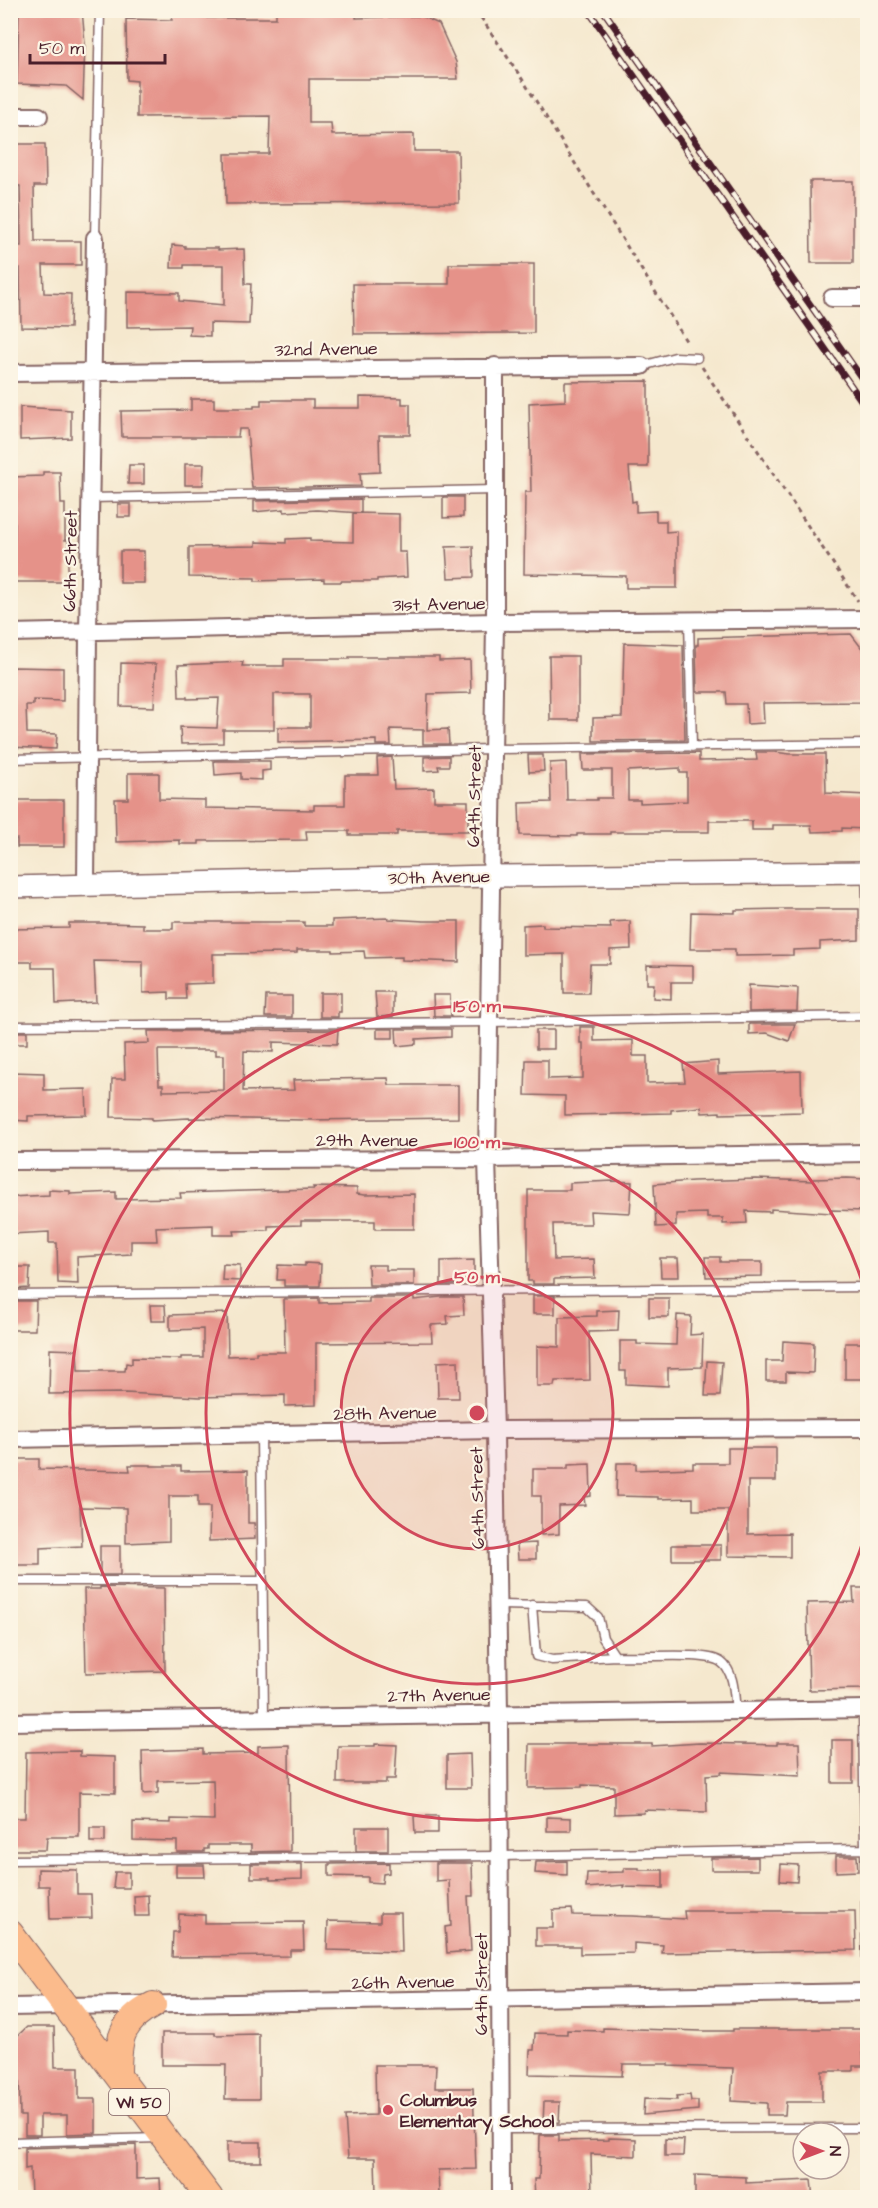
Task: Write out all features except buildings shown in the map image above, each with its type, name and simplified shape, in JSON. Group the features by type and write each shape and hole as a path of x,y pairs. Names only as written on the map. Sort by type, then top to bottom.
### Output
{"main road":[{"name":"WI 50","path":"10,1933 210,2198"},
{"path":"118,2074 118,2051 126,2024 153,2005"}],"street":[{"path":"10,116 39,116"},
{"name":"66th Street","path":"86,885 95,238"},
{"path":"832,298 867,298"},
{"name":"64th Street","path":"495,366 494,749 487,1159 498,1605 501,2198"},
{"name":"32nd Avenue","path":"10,373 642,366"},
{"name":"31st Avenue","path":"10,633 495,622 689,621 864,612"},
{"name":"30th Avenue","path":"10,887 492,876 867,872"},
{"name":"29th Avenue","path":"10,1161 487,1159 867,1153"},
{"name":"28th Avenue","path":"10,1439 867,1428"},
{"name":"27th Avenue","path":"10,1722 865,1709"},
{"name":"26th Avenue","path":"10,2007 867,1992"}],"lane":[{"path":"95,238 100,10"},
{"path":"642,366 675,357 697,358"},
{"path":"91,498 495,490"},
{"path":"689,621 692,747"},
{"path":"10,759 867,744"},
{"path":"867,872 867,930"},
{"path":"10,1026 867,1016"},
{"path":"10,1295 867,1287"},
{"path":"261,1434 264,1718"},
{"path":"10,1581 263,1581"},
{"path":"498,1605 587,1608 598,1617 603,1638 615,1656"},
{"path":"532,1605 536,1656 552,1660 615,1656 636,1658 703,1655 722,1662 732,1680 736,1711"},
{"path":"865,1709 864,1849 867,2054"},
{"path":"10,1860 500,1856 864,1849"},
{"path":"501,2129 867,2128"},
{"path":"10,2142 166,2137"}],"path":[{"path":"476,10 526,85 697,358 864,612"}],"railway":[{"path":"588,10 868,410"},
{"path":"603,10 868,387"}],"place":[{"name":"Columbus Elementary School","path":"388,2110"}]}
